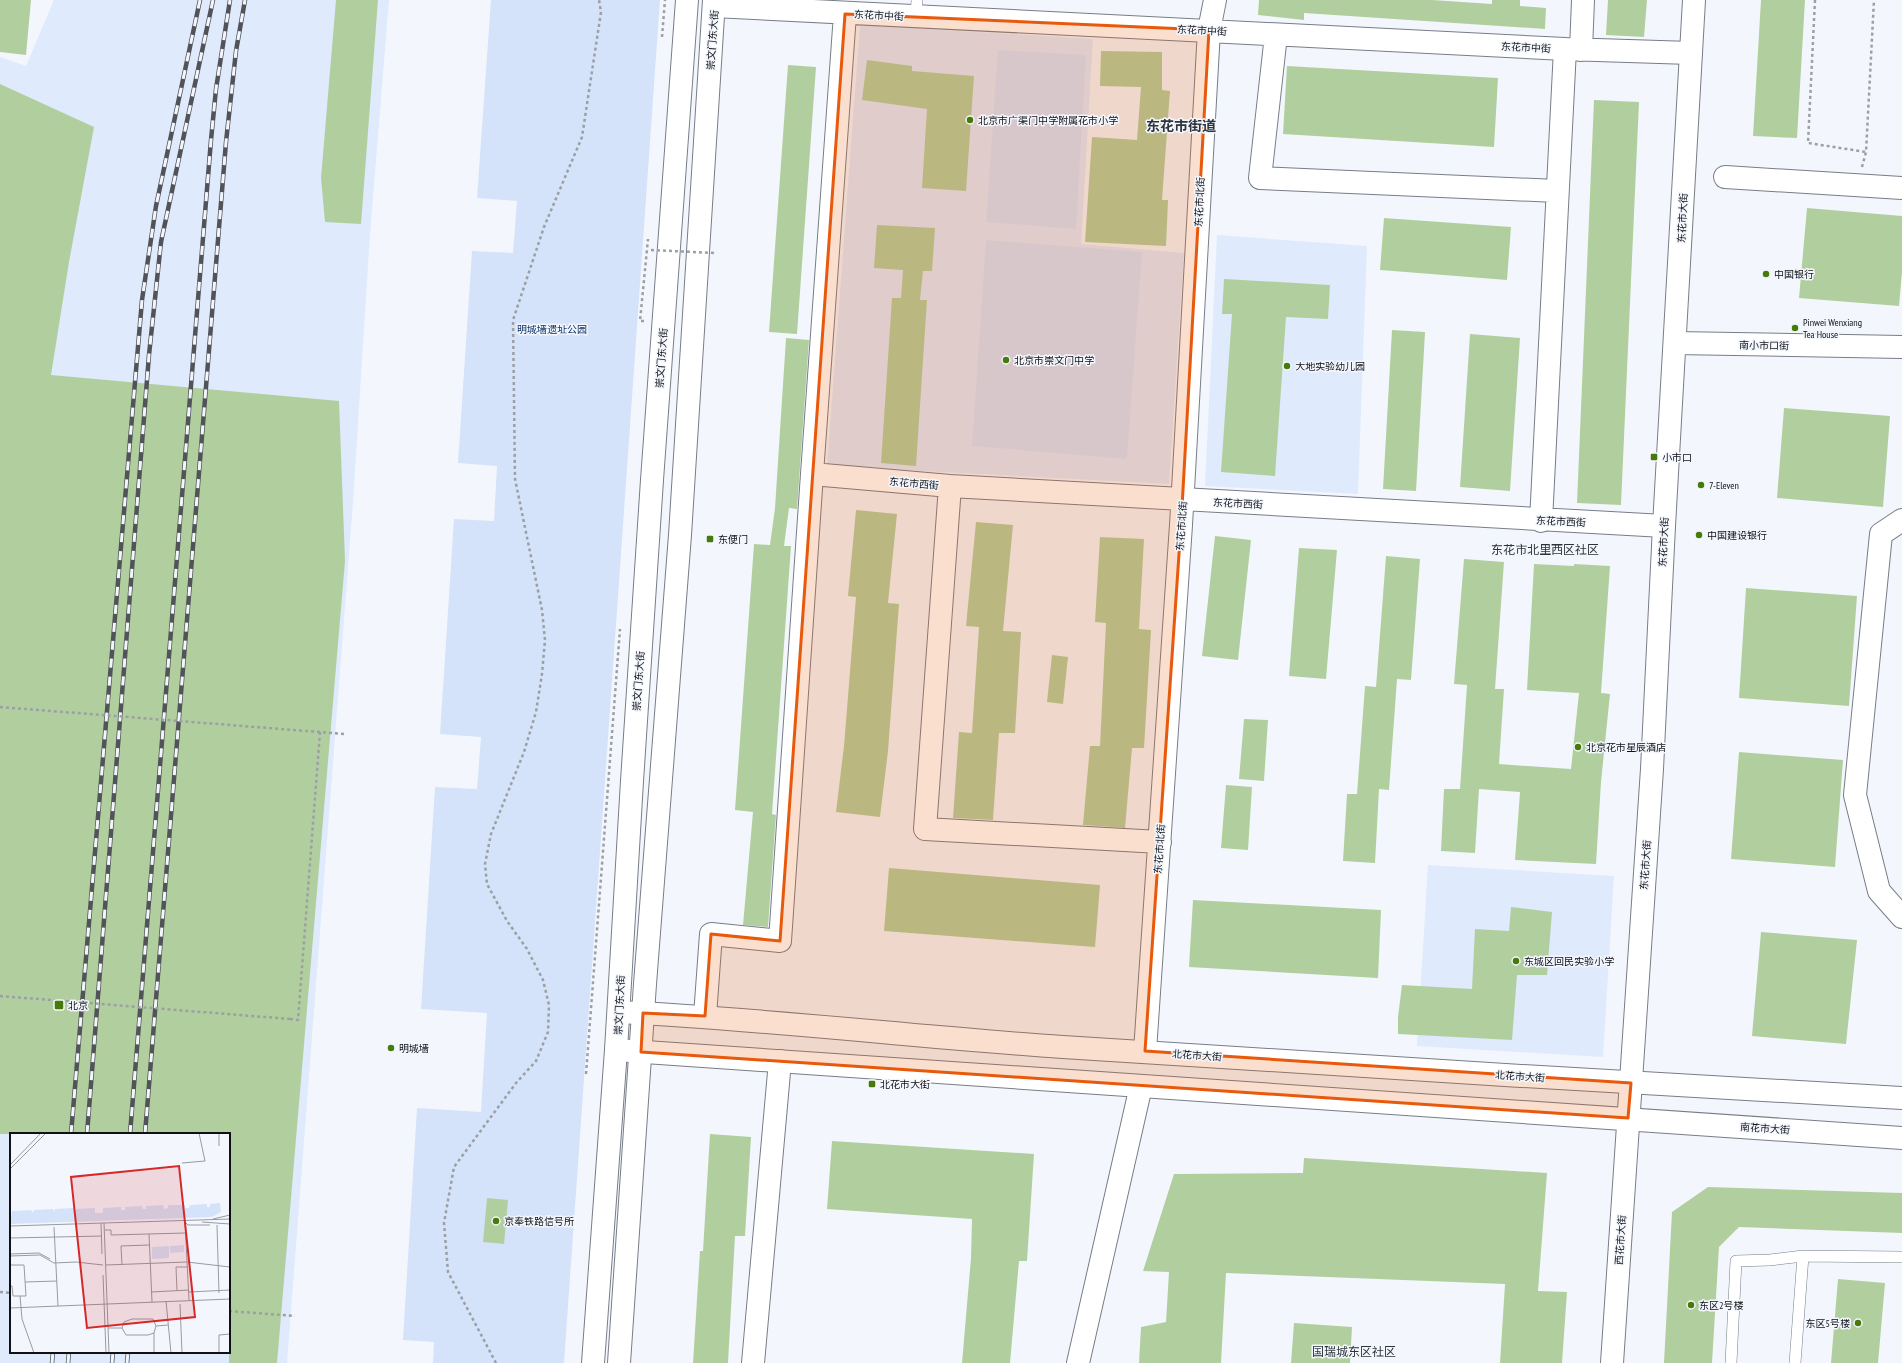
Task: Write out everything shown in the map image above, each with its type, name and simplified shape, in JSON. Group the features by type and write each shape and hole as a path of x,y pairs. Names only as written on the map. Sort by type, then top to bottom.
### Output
{"street":[{"name":"崇文门东大街","path":"593,1363 619,1012 631,788 652,480 687,0"},
{"name":"东花市北街","path":"1145,1051 1183,500 1208,30 1215,0"},
{"path":"1541,521 1557,191 1573,49 1583,0"},
{"name":"东花市大街","path":"1628,1118 1652,769 1664,526 1694,0"},
{"name":"崇文门东大街","path":"641,1052 680,535 716,2"},
{"name":"东花市中街","path":"716,2 846,14 917,8 1276,35 1691,53"},
{"path":"705,1016 711,934 780,941 812,474 846,14"},
{"path":"1276,35 1260,178 1557,191"},
{"path":"1725,177 1902,188"},
{"name":"南小市口街","path":"1675,343 1902,346"},
{"name":"东花市西街","path":"812,474 950,486 1541,521 1664,526"},
{"path":"950,486 925,829 1160,842"},
{"path":"1902,520 1882,534 1855,795 1879,891 1902,917"},
{"name":"北花市大街","path":"619,1012 705,1016 1062,1047 1145,1051 1631,1083"},
{"path":"616,1050 1628,1118"},
{"path":"619,1363 641,1052"},
{"path":"753,1363 780,1061"},
{"path":"1631,1083 1902,1098"},
{"path":"1078,1363 1141,1086"},
{"name":"南花市大街","path":"1628,1118 1902,1138"},
{"name":"西花市大街","path":"1612,1363 1628,1118"}],"lane":[{"path":"1731,1363 1736,1261 1770,1260 1803,1256 1902,1257"},
{"path":"1795,1363 1803,1256"}],"path":[{"path":"496,1363 448,1272 444,1223 454,1167 516,1083 536,1061 548,1032 549,1005 543,980 528,949 495,901 487,884 485,864 491,834 524,752 536,712 542,674 545,640 542,610 515,478 514,320 544,227 582,137 601,12 599,0"},
{"path":"1815,0 1808,143 1866,152"},
{"path":"1856,185 1866,152 1874,0"},
{"path":"652,250 714,253"},
{"path":"0,707 345,734"},
{"path":"0,996 298,1020 320,732"},
{"path":"0,1292 10,1293"},
{"path":"230,1311 295,1316"}],"highlighted area":[{"path":"845,14 1209,30 1181,525 1145,1051 1631,1083 1628,1118 641,1052 643,1013 705,1016 711,934 780,941"}],"shaded area":[{"path":"54,0 389,0 370,234 353,502 287,1363 0,1363 0,57 26,66"},
{"name":"北京市崇文门中学","path":"860,25 1093,39 1081,244 1184,253 1169,484 827,466"},
{"name":"大地实验幼儿园","path":"1217,235 1367,246 1358,494 1205,486"},
{"name":"东城区回民实验小学","path":"1428,865 1614,876 1603,1057 1417,1046"}],"green space":[{"name":"明城墙遗址公园","path":"491,0 660,0 564,1363 433,1363 434,1342 403,1340 417,1108 481,1112 487,1013 421,1009 435,787 477,789 481,737 440,734 454,519 494,521 497,466 458,463 472,251 513,253 517,201 477,198"},
{"path":"998,50 1086,55 1076,229 986,222"},
{"path":"986,240 1142,252 1127,459 972,446"}],"building":[{"path":"0,0 31,0 26,55 0,52"},
{"path":"336,0 378,0 361,224 325,222 321,178"},
{"path":"1259,0 1432,0 1492,4 1492,0 1520,0 1520,6 1546,8 1545,29 1304,13 1304,20 1258,15"},
{"path":"1608,0 1647,0 1644,37 1606,35"},
{"path":"1761,0 1805,0 1797,138 1753,136"},
{"path":"1101,51 1162,52 1162,90 1170,91 1162,200 1168,200 1166,246 1085,242 1092,137 1137,140 1141,87 1100,86"},
{"path":"867,60 912,66 912,71 974,76 966,191 922,188 927,109 862,100"},
{"path":"788,65 816,67 797,334 769,332"},
{"path":"1287,66 1498,78 1494,147 1283,134"},
{"path":"0,84 94,127 69,262 51,375 339,401 345,561 277,1363 229,1363 230,1133 0,1134"},
{"path":"1594,100 1639,102 1621,505 1577,503"},
{"path":"1807,208 1902,216 1902,272 1899,306 1799,298"},
{"path":"1384,218 1511,227 1507,280 1380,270"},
{"path":"877,225 935,228 932,271 923,271 920,300 927,300 916,466 881,463 892,298 901,298 903,270 874,268"},
{"path":"1224,279 1330,285 1328,319 1286,317 1275,476 1221,472 1232,314 1222,314"},
{"path":"1392,330 1425,332 1416,491 1383,489"},
{"path":"1470,334 1520,338 1510,491 1460,487"},
{"path":"786,338 809,340 797,509 789,508 784,546 791,546 772,814 776,815 768,927 743,925 753,812 735,810 754,544 770,545 775,508"},
{"path":"1784,408 1890,416 1883,507 1777,498"},
{"path":"856,510 897,514 888,603 899,604 888,751 880,817 836,812 844,746 856,597 848,596"},
{"path":"976,522 1013,525 1003,631 1021,632 1015,733 999,733 993,820 953,818 959,732 972,733 979,627 966,626"},
{"path":"1215,536 1251,540 1238,660 1202,656"},
{"path":"1100,537 1144,539 1139,629 1151,630 1144,748 1132,748 1125,828 1083,825 1090,746 1100,746 1106,623 1095,622"},
{"path":"1299,548 1337,550 1326,679 1289,676"},
{"path":"1386,556 1420,559 1411,680 1397,679 1389,790 1379,789 1375,863 1343,861 1347,794 1357,794 1365,686 1376,687"},
{"path":"1464,559 1504,562 1495,689 1504,689 1499,764 1571,769 1579,693 1527,690 1534,564 1610,566 1601,693 1610,694 1601,782 1596,864 1515,860 1520,792 1479,789 1475,853 1441,851 1444,789 1460,789 1467,685 1454,684"},
{"path":"1746,588 1857,596 1849,706 1739,698"},
{"path":"1052,655 1068,657 1063,704 1047,702"},
{"path":"1244,719 1268,720 1264,781 1239,779"},
{"path":"1739,752 1843,760 1835,867 1731,859"},
{"path":"1226,785 1252,787 1248,850 1221,848"},
{"path":"889,868 1100,885 1095,947 884,931"},
{"path":"1193,900 1381,910 1378,978 1189,967"},
{"path":"1511,907 1552,912 1547,975 1517,975 1512,1040 1398,1034 1398,1017 1402,985 1472,989 1475,929 1509,931"},
{"path":"1761,932 1857,940 1846,1044 1752,1036"},
{"path":"710,1134 751,1137 745,1236 735,1236 728,1363 693,1363 700,1251 703,1251"},
{"path":"832,1141 1034,1154 1027,1261 1019,1261 1010,1363 962,1363 971,1258 972,1219 827,1209"},
{"path":"1304,1158 1547,1173 1538,1291 1567,1292 1562,1363 1500,1363 1505,1284 1226,1273 1221,1363 1139,1363 1141,1327 1166,1322 1169,1272 1143,1271 1174,1174 1303,1173"},
{"name":"东区2号楼","path":"1708,1187 1902,1193 1902,1233 1739,1227 1719,1247 1712,1363 1664,1363 1672,1212"},
{"name":"京奉铁路信号所","path":"487,1198 508,1200 504,1244 483,1242"},
{"name":"东区5号楼","path":"1838,1279 1885,1283 1878,1363 1831,1363"},
{"path":"1294,1323 1352,1327 1350,1363 1291,1363"}],"railway":[{"path":"71,1133 142,300 156,206 200,0"},
{"path":"87,1133 149,355 161,242 213,0"},
{"path":"130,1133 211,140 216,89 230,0"},
{"path":"145,1133 226,142 236,51 245,0"},
{"path":"52,1363 53,1353"},
{"path":"68,1363 69,1353"},
{"path":"112,1363 113,1353"},
{"path":"127,1363 128,1353"}],"place":[{"name":"北京市广渠门中学附属花市小学","path":"970,120"},
{"name":"中国银行","path":"1766,274"},
{"name":"Pinwei Wenxiang Tea House","path":"1795,328"},
{"name":"北京市崇文门中学","path":"1006,360"},
{"name":"大地实验幼儿园","path":"1287,366"},
{"name":"小市口","path":"1654,457"},
{"name":"7-Eleven","path":"1701,485"},
{"name":"中国建设银行","path":"1699,535"},
{"name":"东便门","path":"710,539"},
{"name":"北京花市星辰酒店","path":"1578,747"},
{"name":"东城区回民实验小学","path":"1516,961"},
{"name":"北京","path":"59,1005"},
{"name":"明城墙","path":"391,1048"},
{"name":"北花市大街","path":"872,1084"},
{"name":"京奉铁路信号所","path":"496,1221"},
{"name":"东区2号楼","path":"1691,1305"},
{"name":"东区5号楼","path":"1858,1323"}],"district":[{"name":"东花市街道","path":"1181,126"},
{"name":"东花市北里西区社区","path":"1545,550"},
{"name":"国瑞城东区社区","path":"1354,1352"}]}
